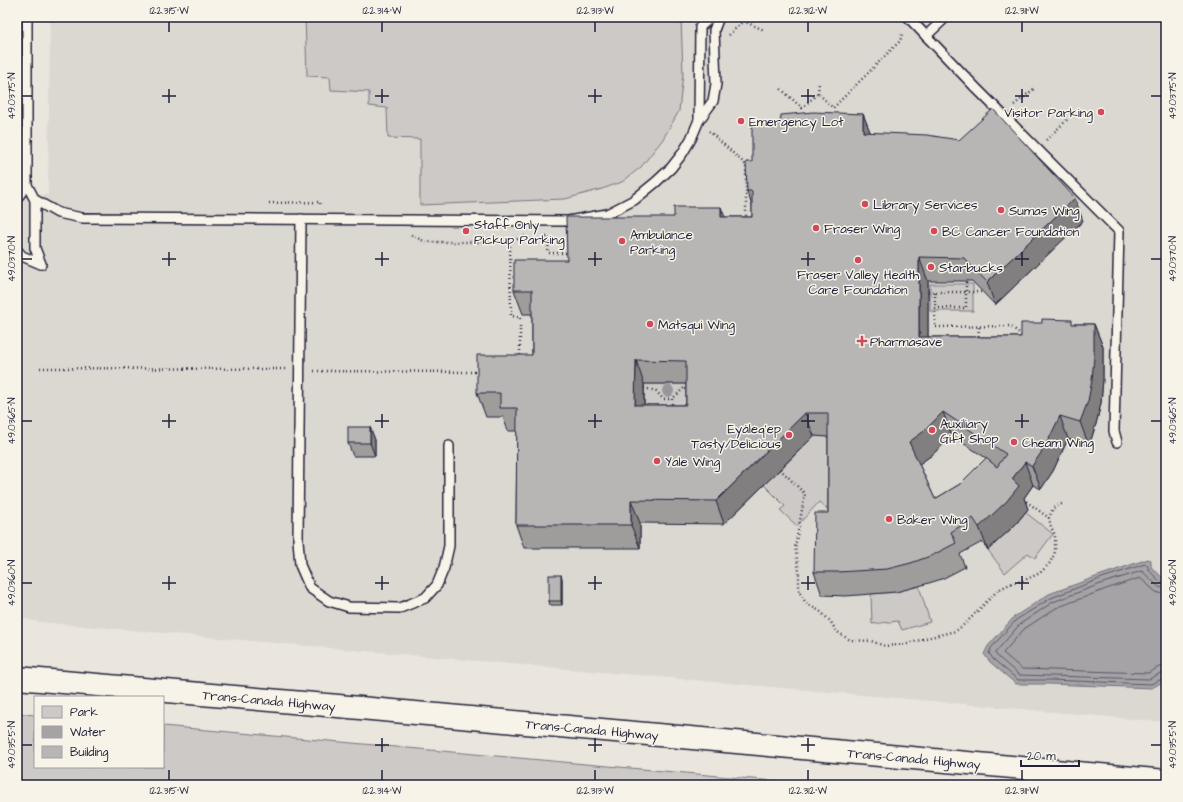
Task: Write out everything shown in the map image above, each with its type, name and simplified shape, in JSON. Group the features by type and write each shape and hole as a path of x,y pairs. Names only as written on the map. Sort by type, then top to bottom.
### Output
{"highway":[{"name":"Trans-Canada Highway","path":"17,678 1166,781"}],"lane":[{"path":"17,250 22,256 41,264 35,248 35,200 27,185 27,17"},
{"path":"699,120 700,17"},
{"path":"700,27 711,17"},
{"path":"35,200 58,213 82,218 568,221 607,214 634,200 671,168 691,139 699,120 713,101 716,84 714,30 719,17"},
{"path":"908,17 1119,231 1114,431 1117,442"},
{"path":"926,36 946,17"},
{"path":"17,198 27,185"},
{"path":"301,219 298,540 300,565 310,588 329,601 349,607 400,608 425,598 437,585 444,568 449,546 449,446"}],"path":[{"path":"726,41 729,35 743,21 764,30"},
{"path":"818,93 833,108 900,41 904,32"},
{"path":"781,89 802,108 818,93 819,82"},
{"path":"712,125 709,132 746,165 746,225"},
{"path":"510,242 511,316 520,317 520,365"},
{"path":"935,308 966,308 966,281"},
{"path":"928,292 983,292"},
{"path":"935,292 935,327 1010,326 1028,339"},
{"path":"978,327 978,347"},
{"path":"644,388 656,391 663,399 672,399 684,388 694,388"},
{"path":"672,399 672,410"},
{"path":"780,469 805,494 795,547 799,571 799,591 806,602 821,612 836,631 850,640 871,641 885,646 908,644 956,631 966,623 998,590 1040,573 1050,563 1055,552 1055,535 1049,518 1053,508 1064,503"},
{"path":"1023,499 1049,518"}],"shaded area":[{"path":"50,17 1166,17 1166,722 39,622 17,617 17,194 48,195"}],"green space":[{"path":"305,17 681,17 683,74 679,111 663,139 641,167 622,182 565,199 420,205 420,139 388,138 387,108 369,106 369,92 331,90 330,77 307,76"},
{"path":"930,284 973,284 973,311 930,311"},
{"path":"644,384 694,384 694,429 644,428"},
{"path":"814,436 836,437 836,516 819,502 797,526 780,510 785,506 764,485"},
{"path":"1025,512 1053,534 1035,558 1028,553 1005,573 988,550 1015,525"},
{"path":"919,586 930,622 902,630 898,621 872,624 871,594 896,592"},
{"path":"17,713 34,715 34,768 164,768 164,726 819,785 17,785"}],"water":[{"path":"1148,559 1151,560 1151,567 1163,578 1166,584 1166,680 1152,688 1016,684 990,662 984,654 988,646 1014,617 1049,594"}],"building":[{"path":"993,109 1075,198 987,282 964,258 919,257 919,337 1021,337 1021,323 1042,323 1042,319 1072,320 1072,324 1094,324 1092,380 1088,401 1080,422 1060,416 1045,447 1032,466 1025,462 1012,479 1019,486 1006,502 979,527 973,518 951,532 956,543 933,555 911,563 887,569 814,572 815,513 828,513 828,413 805,413 716,501 631,500 631,525 516,525 517,408 500,408 500,393 477,393 477,355 532,355 532,290 514,290 514,260 567,260 566,217 674,217 674,207 721,207 721,217 752,217 752,191 747,191 746,162 752,162 752,126 780,123 781,115 813,112 863,114 863,132 927,135 959,140","holes":["636,360 686,361 686,405 635,405","943,412 1006,454 997,467 986,458 960,484 935,499 909,442 923,432"]},
{"path":"348,427 370,427 370,443 348,443"},
{"path":"549,575 561,575 561,601 549,601"}],"place":[{"name":"Visitor Parking","path":"1101,112"},
{"name":"Emergency Lot","path":"741,121"},
{"name":"Library Services","path":"865,204"},
{"name":"Sumas Wing","path":"1001,210"},
{"name":"Fraser Wing","path":"816,228"},
{"name":"Staff Only Pickup Parking","path":"466,231"},
{"name":"BC Cancer Foundation","path":"934,231"},
{"name":"Ambulance Parking","path":"622,241"},
{"name":"Fraser Valley Health Care Foundation","path":"858,260"},
{"name":"Starbucks","path":"931,267"},
{"name":"Matsqui Wing","path":"650,324"},
{"name":"Pharmasave","path":"862,341"},
{"name":"Auxiliary Gift Shop","path":"932,430"},
{"name":"Eyáleq'ep Tasty/Delicious","path":"789,435"},
{"name":"Cheam Wing","path":"1014,442"},
{"name":"Yale Wing","path":"657,461"},
{"name":"Baker Wing","path":"889,519"}]}
